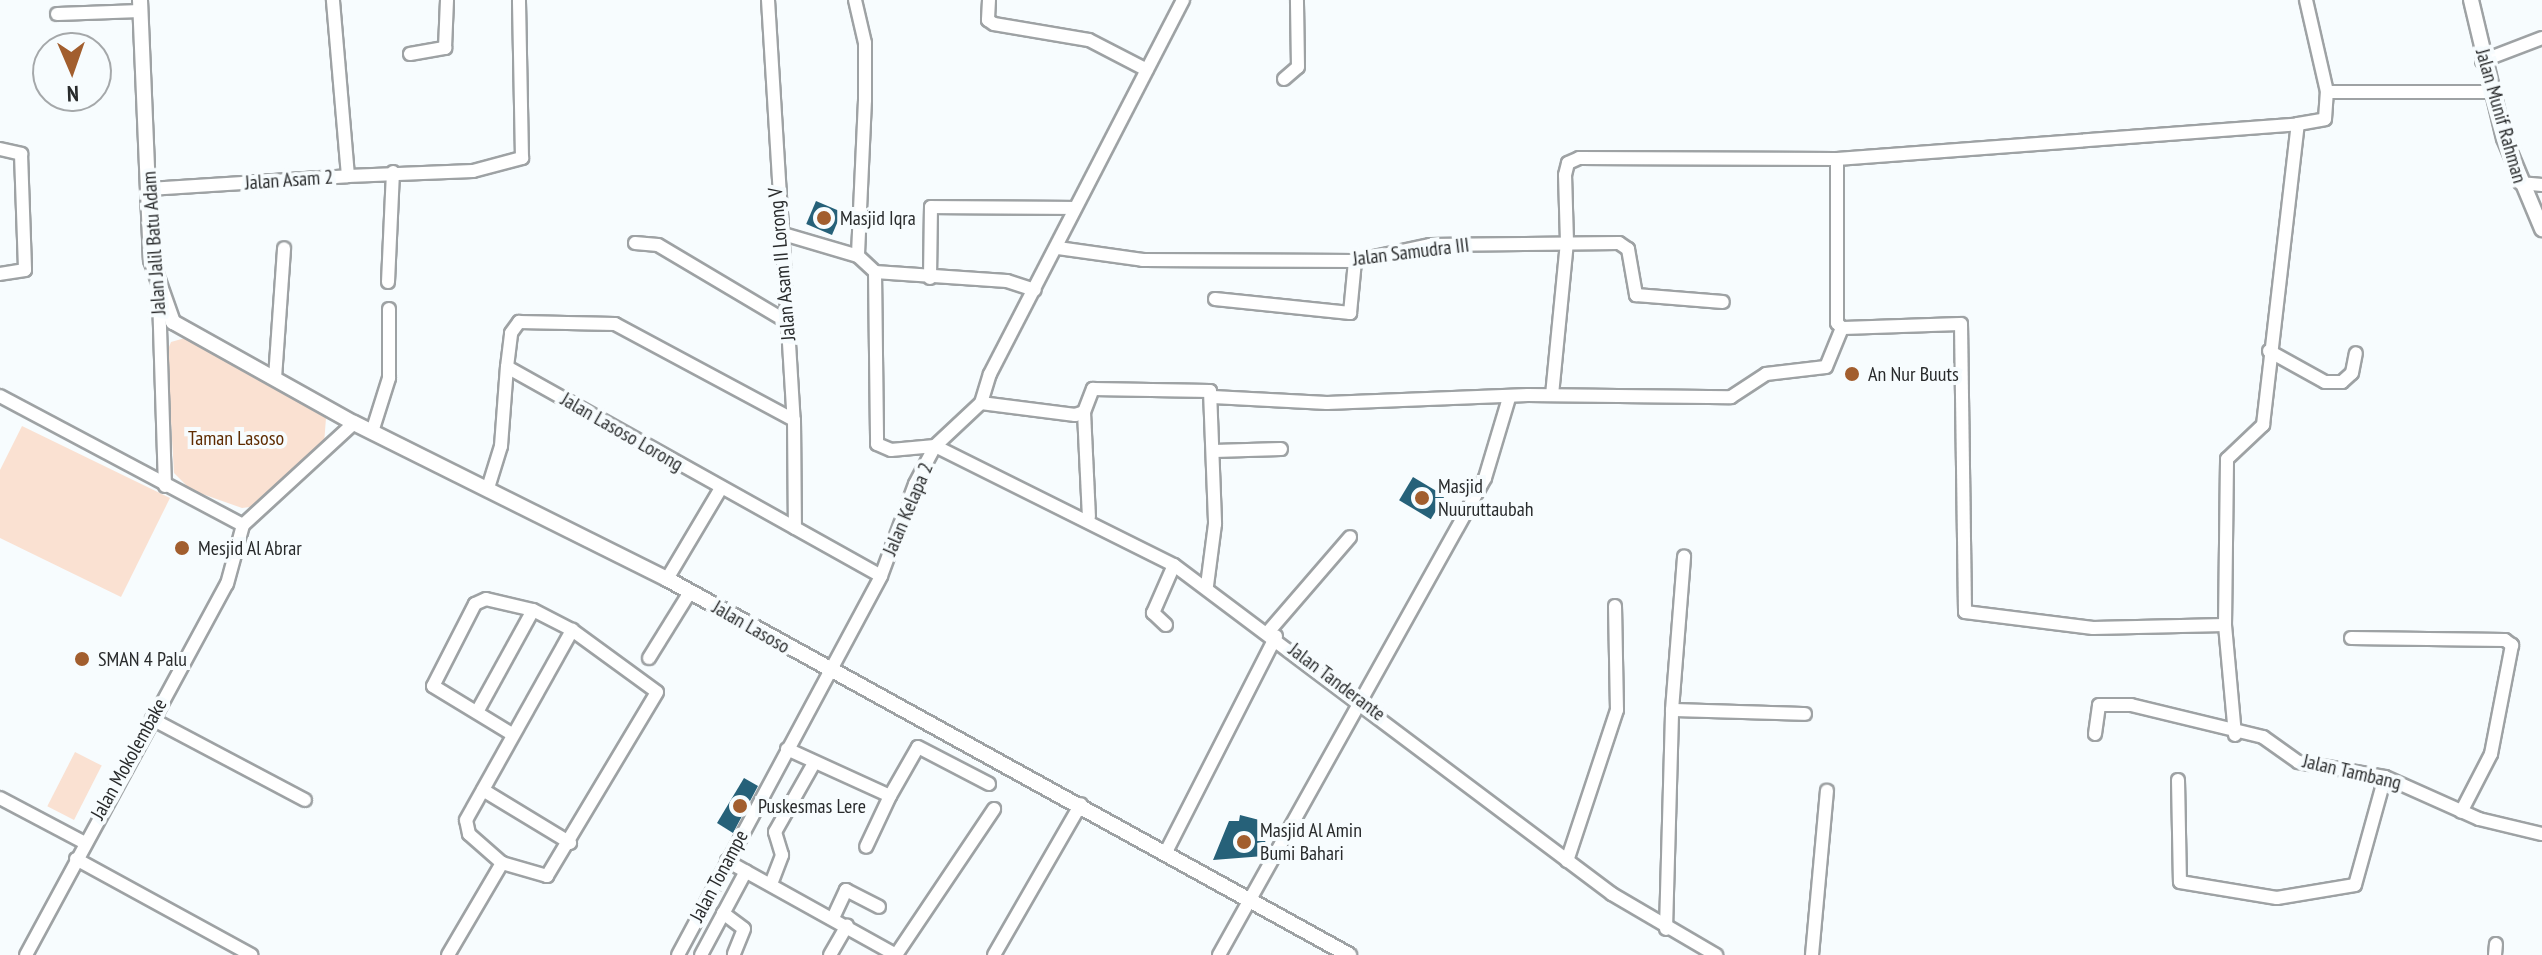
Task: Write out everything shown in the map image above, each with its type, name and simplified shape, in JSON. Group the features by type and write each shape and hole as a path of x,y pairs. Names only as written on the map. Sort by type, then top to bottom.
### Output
{"street":[{"name":"Jalan Asam 2","path":"149,189 348,176 333,0"},
{"path":"410,54 445,48 447,0"},
{"path":"348,176 473,171 523,157 517,122 519,0"},
{"name":"Jalan Asam II Lorong V","path":"768,0 780,233 794,420 795,528"},
{"path":"855,0 865,71 858,256"},
{"path":"989,0 988,20 994,24 1089,40 1147,70"},
{"name":"Jalan Kelapa 2","path":"844,559 881,576 935,446 981,403 1075,208 1183,0"},
{"path":"1284,79 1298,67 1297,0"},
{"path":"1552,395 1567,242 1565,175 1579,158 1837,159 2298,124 2325,119 2327,92 2306,0"},
{"name":"Jalan Munif Rahman","path":"2471,0 2490,92 2520,183 2542,229"},
{"path":"57,14 140,5"},
{"name":"Jalan Jalil Batu Adam","path":"140,5 149,189 159,296 165,486"},
{"path":"2482,61 2542,38"},
{"path":"2327,92 2490,92"},
{"path":"2235,735 2225,625 2227,459 2260,435 2298,124"},
{"path":"0,149 21,154 25,270 0,274"},
{"path":"1213,397 1327,403 1552,395 1739,396 1766,374 1826,367 1842,328 1835,297 1837,159"},
{"path":"388,282 393,172"},
{"path":"2520,183 2542,185"},
{"path":"930,278 931,207 1075,208"},
{"path":"780,233 858,256 875,272 1007,281 1035,290"},
{"name":"Jalan Samudra III","path":"1058,248 1143,260 1355,261 1430,245 1567,242 1628,249 1633,291 1645,299 1723,302"},
{"path":"635,243 658,245 786,321"},
{"path":"275,378 284,248"},
{"path":"1215,299 1350,313 1355,261"},
{"path":"875,272 880,358 875,437 891,450 935,446"},
{"name":"Jalan Lasoso","path":"159,296 173,322 354,423 667,579 829,672 1167,850 1349,955"},
{"path":"372,432 389,378 389,309"},
{"path":"488,488 501,446 511,333 519,322 615,324 794,420"},
{"path":"1842,328 1961,324 1965,612 2093,628 2225,625"},
{"path":"2269,351 2325,382 2342,382 2352,373 2356,353"},
{"name":"Jalan Lasoso Lorong","path":"507,367 795,528 844,559"},
{"path":"1089,517 1084,412 1093,389 1206,389 1213,397 1214,451 1207,586"},
{"path":"0,396 243,525 354,423"},
{"path":"1219,955 1485,478 1509,398"},
{"path":"981,403 1060,415 1084,412"},
{"name":"Jalan Tanderante","path":"935,446 1089,517 1207,586 1361,700 1567,861 1666,929 1716,955"},
{"path":"1214,451 1281,449"},
{"path":"667,579 721,488"},
{"name":"Jalan Mokolembake","path":"26,955 83,842 227,584 243,525"},
{"path":"1167,850 1272,633 1350,537"},
{"path":"1666,929 1672,710 1684,556"},
{"path":"1166,625 1153,613 1174,565"},
{"name":"Jalan Tonampe","path":"678,955 881,576"},
{"path":"649,658 690,592"},
{"path":"512,734 438,693 433,681 475,604 495,598 533,610 572,630 657,692 570,843 547,876 502,863 466,828 512,734 572,630"},
{"path":"1567,861 1617,710 1615,606"},
{"path":"477,712 533,610"},
{"path":"2351,638 2505,640 2512,645 2491,754 2461,812"},
{"name":"Jalan Tambang","path":"2095,734 2099,705 2112,701 2235,735 2278,743 2298,762 2385,777 2461,812 2542,834"},
{"path":"1672,710 1805,714"},
{"path":"152,719 305,800"},
{"path":"866,847 918,747 989,784"},
{"path":"787,749 890,796"},
{"path":"771,884 782,855 775,832 814,763"},
{"path":"2178,780 2180,882 2277,898 2355,885 2385,777"},
{"path":"483,790 570,843"},
{"path":"1812,955 1827,791"},
{"path":"0,798 83,842"},
{"path":"994,955 1081,804"},
{"path":"727,861 896,955 994,809"},
{"path":"76,859 251,955"},
{"path":"448,955 502,863"},
{"path":"701,955 746,871"},
{"path":"833,918 846,890 879,907"},
{"path":"723,913 744,929 734,954"},
{"path":"830,955 847,926"}],"green space":[{"name":"Taman Lasoso","path":"185,338 326,418 324,444 259,506 242,508 191,490 174,473 167,352 171,342"},
{"path":"22,426 170,498 121,597 0,538 0,470"},
{"path":"75,752 102,766 74,820 47,806"}],"building":[{"name":"Masjid Iqra","path":"816,201 842,212 832,235 806,224"},
{"name":"Masjid Nuuruttaubah","path":"1413,477 1445,496 1431,519 1399,500"},
{"name":"Puskesmas Lere","path":"744,778 758,786 733,833 717,823"},
{"name":"Masjid Al Amin Bumi Bahari","path":"1240,815 1267,822 1264,856 1213,860 1229,821 1239,821"}],"place":[{"name":"Masjid Iqra","path":"824,218"},
{"name":"An Nur Buuts","path":"1852,374"},
{"name":"Masjid Nuuruttaubah","path":"1422,498"},
{"name":"Mesjid Al Abrar","path":"182,548"},
{"name":"SMAN 4 Palu","path":"82,659"},
{"name":"Puskesmas Lere","path":"740,806"},
{"name":"Masjid Al Amin Bumi Bahari","path":"1244,842"}]}
